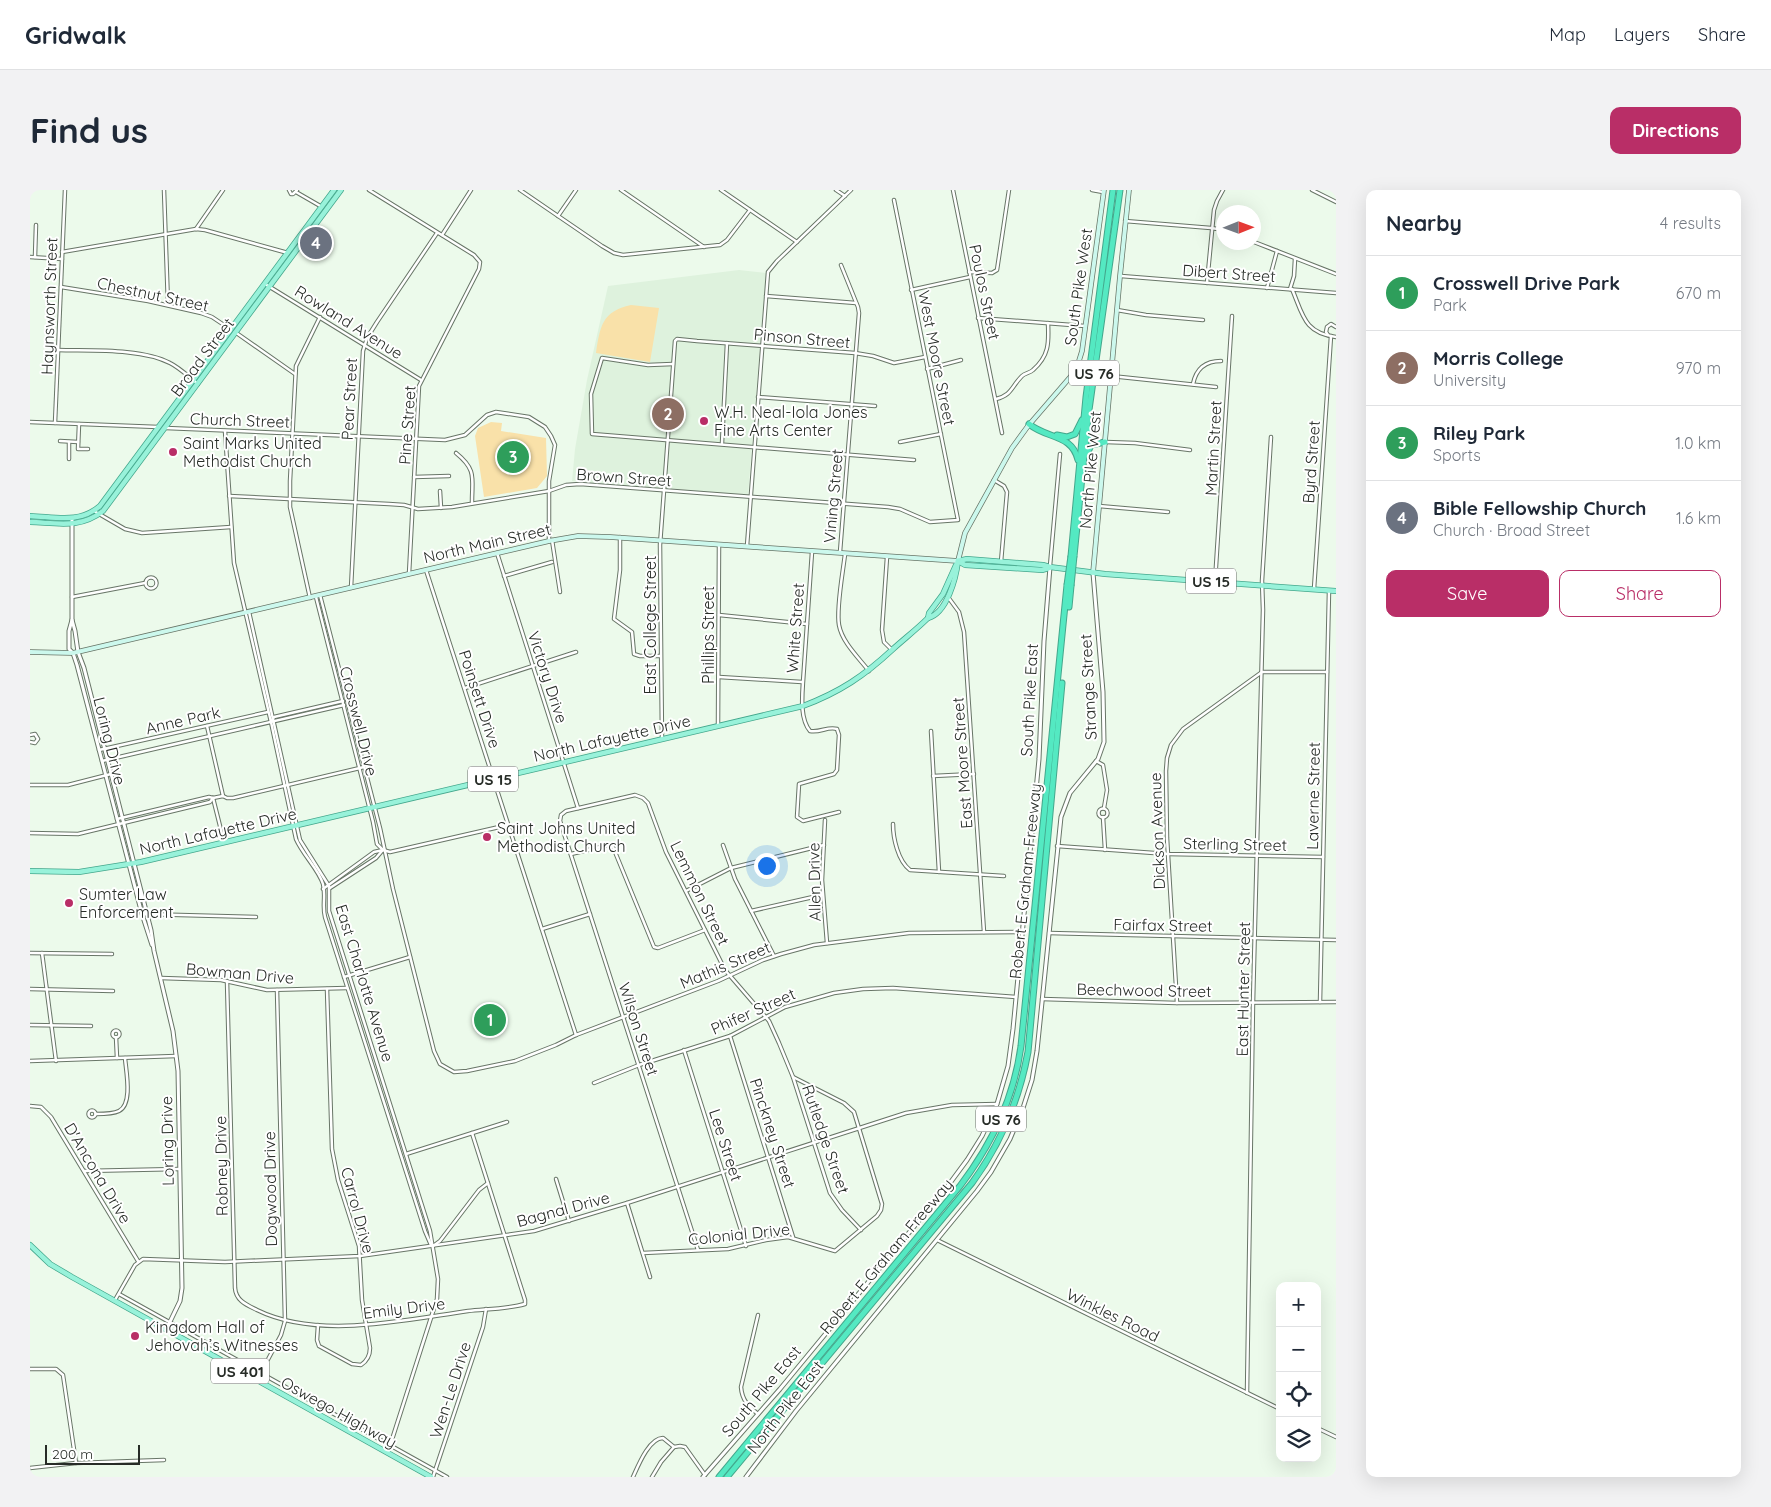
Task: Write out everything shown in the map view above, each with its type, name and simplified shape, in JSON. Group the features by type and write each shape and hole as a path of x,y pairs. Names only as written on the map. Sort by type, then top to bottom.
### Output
{"highway":[{"name":"Robert E Graham Freeway","path":"727,1477 972,1183 992,1153 1008,1120 1024,1072 1030,1027 1063,644 1086,416 1112,190"},
{"name":"Robert E Graham Freeway","path":"1086,416 1120,190"},
{"path":"1045,433 1067,437 1075,434 1086,416"},
{"path":"1086,416 1089,434 1098,443"},
{"path":"1029,424 1068,442 1077,455 1081,469"},
{"path":"1081,469 1089,447 1105,442"},
{"name":"Robert E Graham Freeway","path":"719,1477 960,1186 986,1148 1004,1112 1015,1081 1021,1046 1061,666"}],"main road":[{"name":"Broad Street","path":"72,521 85,522 106,508 268,285 334,190"},
{"name":"Broad Street","path":"290,254 341,190"},
{"name":"North Pike West","path":"1093,572 1129,190"},
{"name":"South Pike West","path":"958,561 965,533 1012,448 1029,424 1072,375 1078,364 1082,351 1104,191"},
{"name":"Broad Street","path":"94,511 100,506 158,428 196,382"},
{"path":"30,522 72,521 94,511"},
{"path":"30,516 72,521"},
{"name":"North Main Street","path":"30,652 76,652 550,540 578,536 620,537 958,561"},
{"path":"958,561 967,559 1050,567"},
{"path":"958,561 965,565 1042,570 1050,567"},
{"path":"930,618 929,613 943,594 958,561"},
{"name":"North Lafayette Drive","path":"30,871 79,872 131,864 803,706 839,691 869,671 930,618 948,597 956,576 958,561"},
{"name":"US 15","path":"1050,567 1336,591"},
{"name":"Oswego Highway","path":"30,1245 50,1264 432,1477"}],"street":[{"name":"Haynsworth Street","path":"55,423 65,190"},
{"path":"164,190 168,306"},
{"path":"196,228 223,190"},
{"path":"289,190 292,194 296,191 322,207"},
{"path":"369,190 442,235 469,191"},
{"path":"520,190 602,246 620,255 717,246 725,242 750,210"},
{"path":"558,216 576,190"},
{"path":"621,190 704,248"},
{"path":"721,190 797,242"},
{"path":"836,190 845,196"},
{"path":"747,546 769,270 851,190"},
{"name":"Poulos Street","path":"953,190 1002,433"},
{"path":"969,272 992,273 997,270 1009,190"},
{"path":"1092,190 1104,191"},
{"path":"1207,283 1212,228 1217,201 1222,192 1217,190"},
{"path":"1312,190 1336,202"},
{"name":"West Moore Street","path":"894,200 958,520"},
{"path":"1125,221 1216,229"},
{"path":"35,257 36,225"},
{"path":"62,252 196,228 273,247 290,254"},
{"name":"Pear Street","path":"351,588 361,366 365,345 380,316 437,233"},
{"name":"Pine Street","path":"409,574 418,390 421,380 479,269 480,262 474,255 442,235"},
{"path":"1261,245 1336,274"},
{"path":"1267,288 1277,251"},
{"path":"30,257 62,259"},
{"path":"1295,258 1291,289 1307,325 1331,336 1336,335"},
{"name":"Vining Street","path":"840,554 859,313 841,265"},
{"name":"Dibert Street","path":"1120,276 1336,293"},
{"path":"912,290 970,277"},
{"name":"Rowland Avenue","path":"268,285 421,380"},
{"name":"Chestnut Street","path":"61,287 134,298 208,315 295,374"},
{"path":"766,296 856,303"},
{"path":"1117,310 1146,315 1204,320"},
{"name":"Martin Street","path":"1215,582 1232,316"},
{"path":"310,598 290,499 292,433 295,374 299,359 320,317"},
{"path":"978,318 1085,326"},
{"path":"996,399 1010,393 1022,376 1034,370 1047,352 1049,344 1048,323"},
{"name":"Byrd Street","path":"1314,589 1331,336 1326,333 1326,328 1331,324 1336,327"},
{"name":"Pinson Street","path":"677,340 855,353 873,356 894,363 925,357"},
{"name":"East College Street","path":"662,740 660,540 673,364 677,340"},
{"path":"722,443 727,343"},
{"path":"58,350 152,356 172,364 196,382"},
{"path":"673,364 648,365 602,358 591,394 592,434 914,460"},
{"path":"928,369 961,360"},
{"path":"1193,384 1195,375 1202,367 1210,362 1221,361"},
{"path":"1111,376 1216,387"},
{"path":"758,397 875,406"},
{"name":"Church Street","path":"30,422 444,440 457,438 471,431 487,415 496,412 529,417 545,427 551,436 555,448 549,490"},
{"path":"79,424 78,449 88,449"},
{"name":"East Charlotte Avenue","path":"225,430 234,563 271,711 300,848 320,877 324,889 324,912 425,1232 432,1246"},
{"path":"900,442 941,434"},
{"name":"East Hunter Street","path":"1246,1393 1253,1003 1262,672 1262,585 1271,437"},
{"path":"60,441 78,442"},
{"path":"69,442 69,459"},
{"path":"1105,442 1134,443 1190,450"},
{"path":"456,453 472,470 472,503"},
{"path":"1050,567 1060,454"},
{"path":"414,476 449,476"},
{"path":"994,480 1004,486 1006,492 1001,562"},
{"name":"Brown Street","path":"229,496 441,508 549,490 573,484 893,507 933,522 958,520"},
{"path":"549,490 550,540 560,592"},
{"path":"440,491 441,508"},
{"path":"1099,506 1168,512"},
{"path":"94,511 120,526 142,533 231,527"},
{"path":"72,521 72,620 69,631 69,649 76,652 75,631 72,620"},
{"path":"620,537 620,570 614,619 632,632 634,654 640,656 661,656"},
{"name":"Phillips Street","path":"718,726 720,544"},
{"name":"White Street","path":"812,552 803,682 805,722 810,731 814,732 833,727 837,728 840,735 837,770 832,775 799,784 797,817 803,821 839,812"},
{"name":"Victory Drive","path":"497,553 578,808"},
{"path":"846,554 840,599 840,626 851,649 869,671"},
{"path":"887,557 882,630 884,642 892,650"},
{"path":"504,576 552,562"},
{"name":"South Pike East","path":"704,1476 758,1414 962,1168 982,1136 997,1104 1008,1066 1023,932 1039,758 1044,641 1050,567"},
{"name":"Poinsett Drive","path":"426,570 576,1035"},
{"name":"Strange Street","path":"1057,846 1060,817 1067,799 1096,761 1103,748 1105,726 1093,572"},
{"path":"72,597 145,583 148,578 152,577 156,583 151,588 147,587 145,583"},
{"name":"Laverne Street","path":"1320,1002 1329,590"},
{"name":"Crosswell Drive","path":"318,596 359,768 372,807 377,844 383,850"},
{"name":"Crosswell Drive","path":"318,596 348,703 372,807 436,1058 440,1064 449,1070"},
{"name":"East Moore Street","path":"948,597 959,612 964,632 984,932"},
{"path":"719,615 807,624"},
{"name":"Loring Drive","path":"76,652 84,668 124,823 142,914 154,951 170,1016 176,1056 182,1296 166,1330"},
{"name":"Loring Drive","path":"76,652 118,824 147,914 154,951"},
{"path":"464,688 576,652"},
{"path":"1262,672 1327,672"},
{"name":"Dickson Avenue","path":"1177,1003 1168,854 1167,758 1172,745 1183,729 1262,672"},
{"path":"719,677 803,682"},
{"path":"343,701 348,703"},
{"name":"Anne Park","path":"102,761 209,736 343,701"},
{"name":"Anne Park","path":"273,720 348,703"},
{"name":"Anne Park","path":"99,750 271,711"},
{"path":"207,726 223,796"},
{"path":"931,731 939,872"},
{"path":"30,735 35,734 38,739 35,743 30,742"},
{"path":"1096,761 1103,765 1106,790 1104,808 1107,811 1107,814 1103,817"},
{"path":"117,819 209,797 223,796 229,798 364,767"},
{"path":"30,785 68,785 111,774"},
{"path":"933,776 974,774"},
{"name":"Lemmon Street","path":"578,808 630,796 640,796 648,803 664,848 725,970 766,1017 776,1034 793,1077"},
{"path":"30,833 73,835 210,802 213,798"},
{"path":"213,798 224,842"},
{"name":"Wilson Street","path":"578,808 566,811 561,815 560,821 698,1250"},
{"path":"1104,808 1100,809 1099,812 1103,817 1104,850"},
{"name":"Allen Drive","path":"825,820 822,895 827,943"},
{"path":"893,824 896,843 905,866 912,871 1004,876"},
{"name":"East Charlotte Avenue","path":"295,825 303,845 329,886 329,911 430,1231 439,1283 433,1316 388,1453"},
{"path":"329,886 374,852 383,850 390,852 508,825"},
{"path":"570,854 608,845 614,848 654,948 705,930"},
{"path":"723,845 730,868 774,956"},
{"path":"686,891 730,868 824,845"},
{"name":"Sterling Street","path":"1057,846 1168,854 1323,857"},
{"name":"North Pike East","path":"746,1477 796,1411 977,1191 991,1172 1015,1128 1026,1100 1034,1070 1057,846"},
{"path":"324,889 376,858 383,850"},
{"path":"751,911 822,895"},
{"path":"142,914 256,917"},
{"path":"542,929 590,914"},
{"name":"Mathis Street","path":"449,1070 458,1072 468,1071 515,1060 730,976 774,956 827,943 909,933 1023,932"},
{"name":"Fairfax Street","path":"1049,933 1336,940"},
{"path":"30,953 112,954"},
{"path":"42,953 56,1061"},
{"path":"344,977 410,957"},
{"name":"Bowman Drive","path":"161,978 227,981 258,989 348,988"},
{"name":"Robney Drive","path":"227,981 235,1292 239,1299 260,1312 285,1321"},
{"path":"30,989 113,990"},
{"name":"Carrol Drive","path":"318,1325 317,1340 319,1346 344,1361 357,1365 364,1362 370,1353 362,1300 359,1246 338,1180 332,1149 327,989"},
{"name":"Phifer Street","path":"594,1082 639,1065 730,1036 797,1002 834,993 863,989 909,989 1016,997"},
{"name":"Dogwood Drive","path":"257,1380 281,1335 285,1321 277,990"},
{"name":"Beechwood Street","path":"1042,999 1177,1003 1336,1002"},
{"path":"30,1025 91,1026"},
{"name":"Pinckney Street","path":"730,1036 794,1238"},
{"path":"116,1037 118,1058"},
{"name":"Lee Street","path":"684,1050 746,1246"},
{"path":"30,1061 176,1056"},
{"path":"96,1114 122,1110 126,1104 125,1058"},
{"path":"793,1077 846,1104 854,1112 882,1204 877,1216 860,1230"},
{"name":"Rutledge Street","path":"793,1077 830,1193 860,1230"},
{"name":"Bagnal Drive","path":"138,1262 150,1258 234,1261 360,1256 541,1230 923,1109 997,1104"},
{"name":"D'Ancona Drive","path":"30,1106 41,1107 48,1113 138,1262"},
{"path":"406,1155 507,1122"},
{"path":"472,1133 505,1235"},
{"path":"84,1171 179,1169"},
{"path":"556,1179 569,1221"},
{"path":"432,1246 440,1242 479,1190 488,1183"},
{"path":"627,1203 650,1276"},
{"name":"Colonial Drive","path":"643,1252 728,1250 780,1238 794,1238 835,1251 860,1230"},
{"name":"Emily Drive","path":"285,1321 318,1325 366,1324 517,1306 525,1303 505,1235"},
{"name":"Winkles Road","path":"937,1240 1276,1408"},
{"path":"115,1301 138,1262"},
{"name":"Oswego Highway","path":"119,1294 448,1477"},
{"name":"Wen-Le Drive","path":"432,1477 436,1470 483,1326 486,1309"},
{"path":"758,1315 741,1387 745,1402 758,1414"},
{"path":"30,1369 56,1369 63,1375 76,1463"},
{"path":"1321,1430 1336,1437"},
{"path":"633,1477 644,1454 657,1439 663,1438 674,1447"},
{"path":"652,1477 661,1462 674,1447 680,1446 685,1447 704,1476"},
{"path":"30,1468 76,1463 164,1460"}],"shaded area":[{"path":"739,270 766,273 748,495 572,481 575,449 587,380 608,286"},
{"path":"631,305 659,308 650,362 596,353 601,328 608,316 614,311"},
{"path":"491,422 502,423 501,431 546,438 547,476 537,488 484,497 475,436 478,428"}],"place":[{"name":"Bible Fellowship Church","path":"316,243"},
{"name":"Morris College","path":"668,414"},
{"name":"W.H. Neal-Iola Jones Fine Arts Center","path":"704,421"},
{"name":"Saint Marks United Methodist Church","path":"173,452"},
{"name":"Riley Park","path":"513,457"},
{"name":"Saint Johns United Methodist Church","path":"487,837"},
{"name":"Sumter Law Enforcement","path":"69,903"},
{"name":"Crosswell Drive Park","path":"490,1020"},
{"name":"Kingdom Hall of Jehovah’s Witnesses","path":"135,1336"}]}
